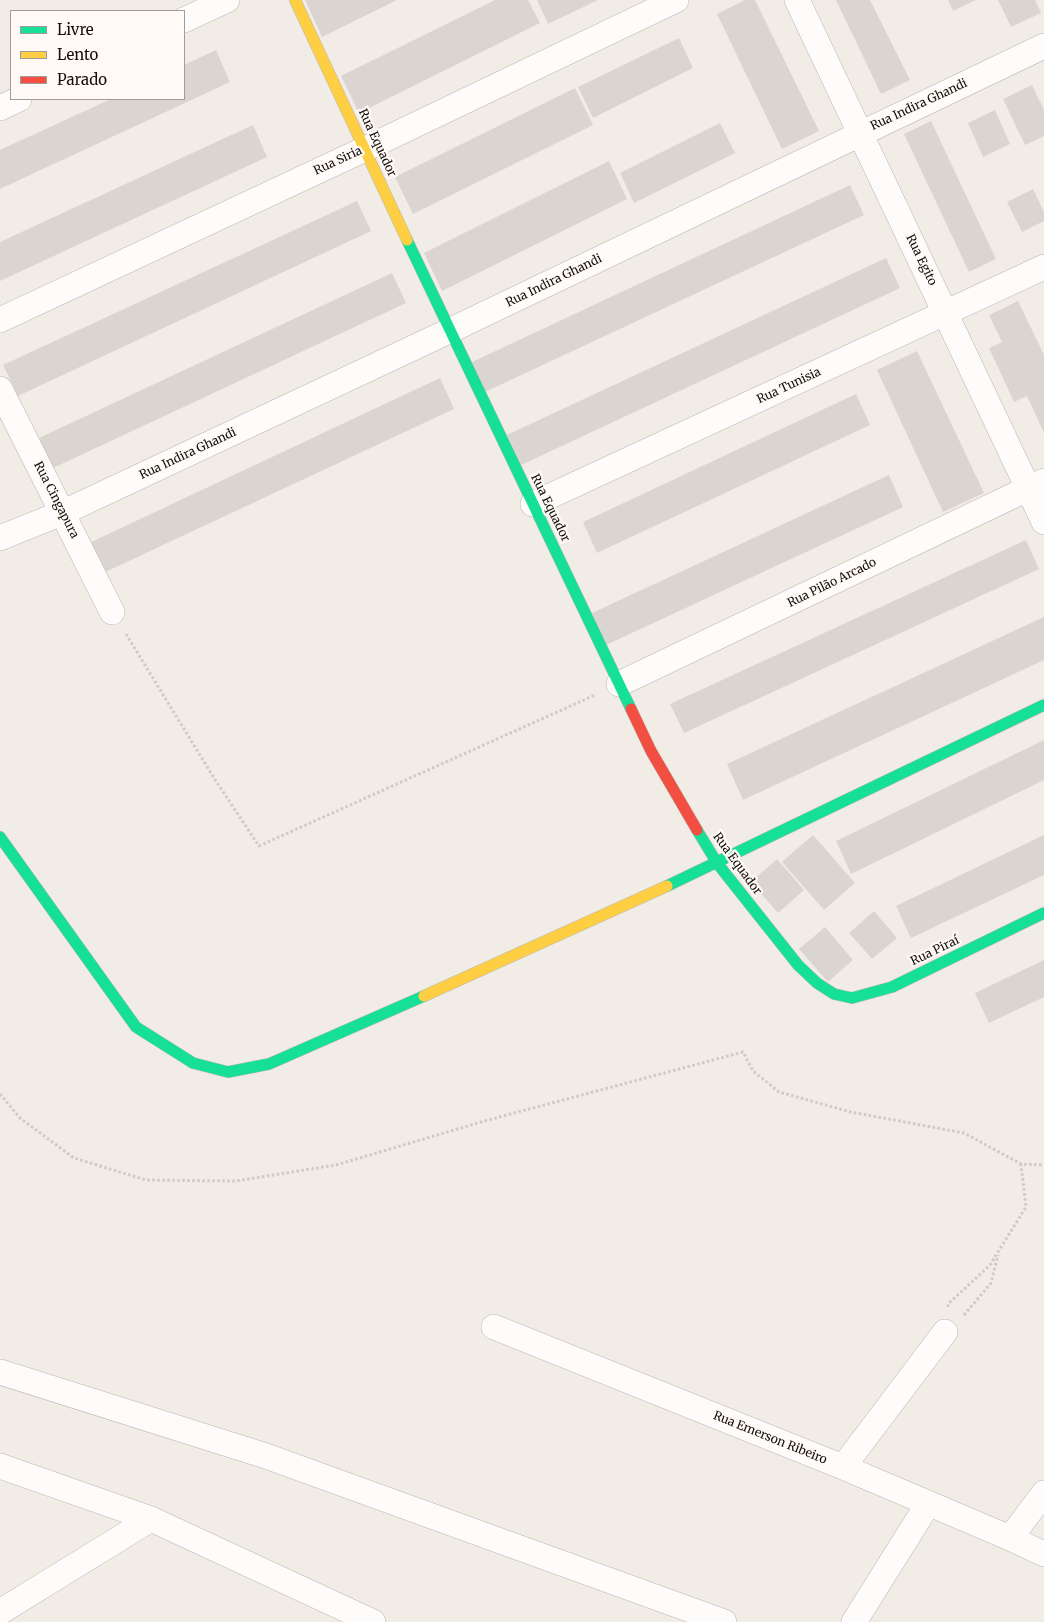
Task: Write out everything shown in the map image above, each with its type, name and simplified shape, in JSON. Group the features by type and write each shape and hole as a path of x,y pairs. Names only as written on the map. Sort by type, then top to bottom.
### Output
{"street":[{"path":"185,20 226,0"},
{"name":"Rua Equador","path":"295,0 449,331 651,752 717,863 798,965 817,983 834,994"},
{"name":"Rua Siria","path":"0,320 365,149 676,0"},
{"name":"Rua Egito","path":"797,0 946,313 1036,485 1044,522"},
{"name":"Rua Indira Ghandi","path":"0,538 62,513 449,331 1044,46"},
{"path":"0,108 17,100"},
{"name":"Rua Tunisia","path":"533,504 1044,266"},
{"name":"Rua Cingapura","path":"0,389 112,612"},
{"name":"Rua Pilão Arcado","path":"620,684 1036,485"},
{"path":"0,836 136,1027 193,1064 228,1072 269,1064 478,973 717,863 1044,705"},
{"name":"Rua Piraí","path":"834,994 852,998 892,987 1044,913"},
{"name":"Rua Emerson Ribeiro","path":"494,1327 843,1467 1044,1554"},
{"path":"843,1467 945,1332"},
{"path":"0,1372 266,1456 694,1617 724,1622"},
{"path":"0,1466 151,1519 373,1622"},
{"path":"1010,1538 1044,1493"},
{"path":"854,1622 928,1504"},
{"path":"3,1613 151,1519"}],"path":[{"path":"112,612 214,778 259,846 620,684"},
{"path":"0,1094 20,1118 74,1158 146,1180 236,1181 336,1165 488,1120 743,1052 753,1071 779,1092 851,1112 964,1134 1021,1164 1044,1165"},
{"path":"945,1332 948,1304 990,1265 1026,1207 1021,1164"},
{"path":"945,1332 971,1309 991,1283 999,1250"}],"building":[{"path":"305,0 397,0 322,37"},
{"path":"495,0 528,0 540,23 359,113 341,76"},
{"path":"537,0 598,0 548,24"},
{"path":"745,0 755,0 819,131 782,149 717,14"},
{"path":"836,0 870,0 910,80 881,94"},
{"path":"948,0 976,0 953,11"},
{"path":"998,0 1035,0 1041,13 1011,27"},
{"path":"679,38 693,68 593,118 578,87"},
{"path":"216,50 230,82 0,189 0,150 109,100 185,100 185,65"},
{"path":"1032,85 1044,110 1044,136 1025,145 1003,99"},
{"path":"575,88 593,125 413,214 395,177"},
{"path":"995,110 1010,144 983,157 968,123"},
{"path":"931,121 996,259 969,272 904,134"},
{"path":"720,123 735,153 634,203 620,173"},
{"path":"253,125 267,157 0,281 0,242"},
{"path":"609,161 627,199 442,291 424,253"},
{"path":"850,185 864,215 485,392 472,362"},
{"path":"1033,189 1044,212 1044,221 1022,232 1007,202"},
{"path":"357,201 371,231 18,396 3,365"},
{"path":"886,258 900,288 521,465 507,435"},
{"path":"392,273 406,303 53,468 39,438"},
{"path":"1018,301 1044,355 1044,433 1027,396 1014,402 989,348 1002,342 989,315"},
{"path":"917,351 984,493 943,512 877,370"},
{"path":"440,378 454,409 101,574 87,544"},
{"path":"856,394 870,425 597,553 583,522"},
{"path":"889,475 903,507 606,645 592,613"},
{"path":"1026,540 1039,569 684,733 670,704"},
{"path":"1044,617 1044,660 743,800 727,764"},
{"path":"1044,740 1044,780 851,874 836,841"},
{"path":"813,835 855,883 824,910 782,862"},
{"path":"1044,835 1044,875 911,938 896,906"},
{"path":"777,859 804,890 778,913 751,882"},
{"path":"874,911 897,938 872,959 849,933"},
{"path":"825,927 853,960 828,982 799,949"},
{"path":"1044,960 1044,997 989,1023 975,993"}],"traffic: fast":[{"path":"407,240 631,709"},
{"path":"667,886 1044,705"},
{"path":"697,830 717,863 798,965 817,983 834,994 852,998 892,987 1044,913"},
{"path":"0,837 136,1027 193,1063 228,1072 269,1064 424,996"}],"traffic: slow":[{"path":"295,0 407,240"},
{"path":"424,996 667,886"}],"traffic: jam":[{"path":"631,709 651,751 697,830"}]}
